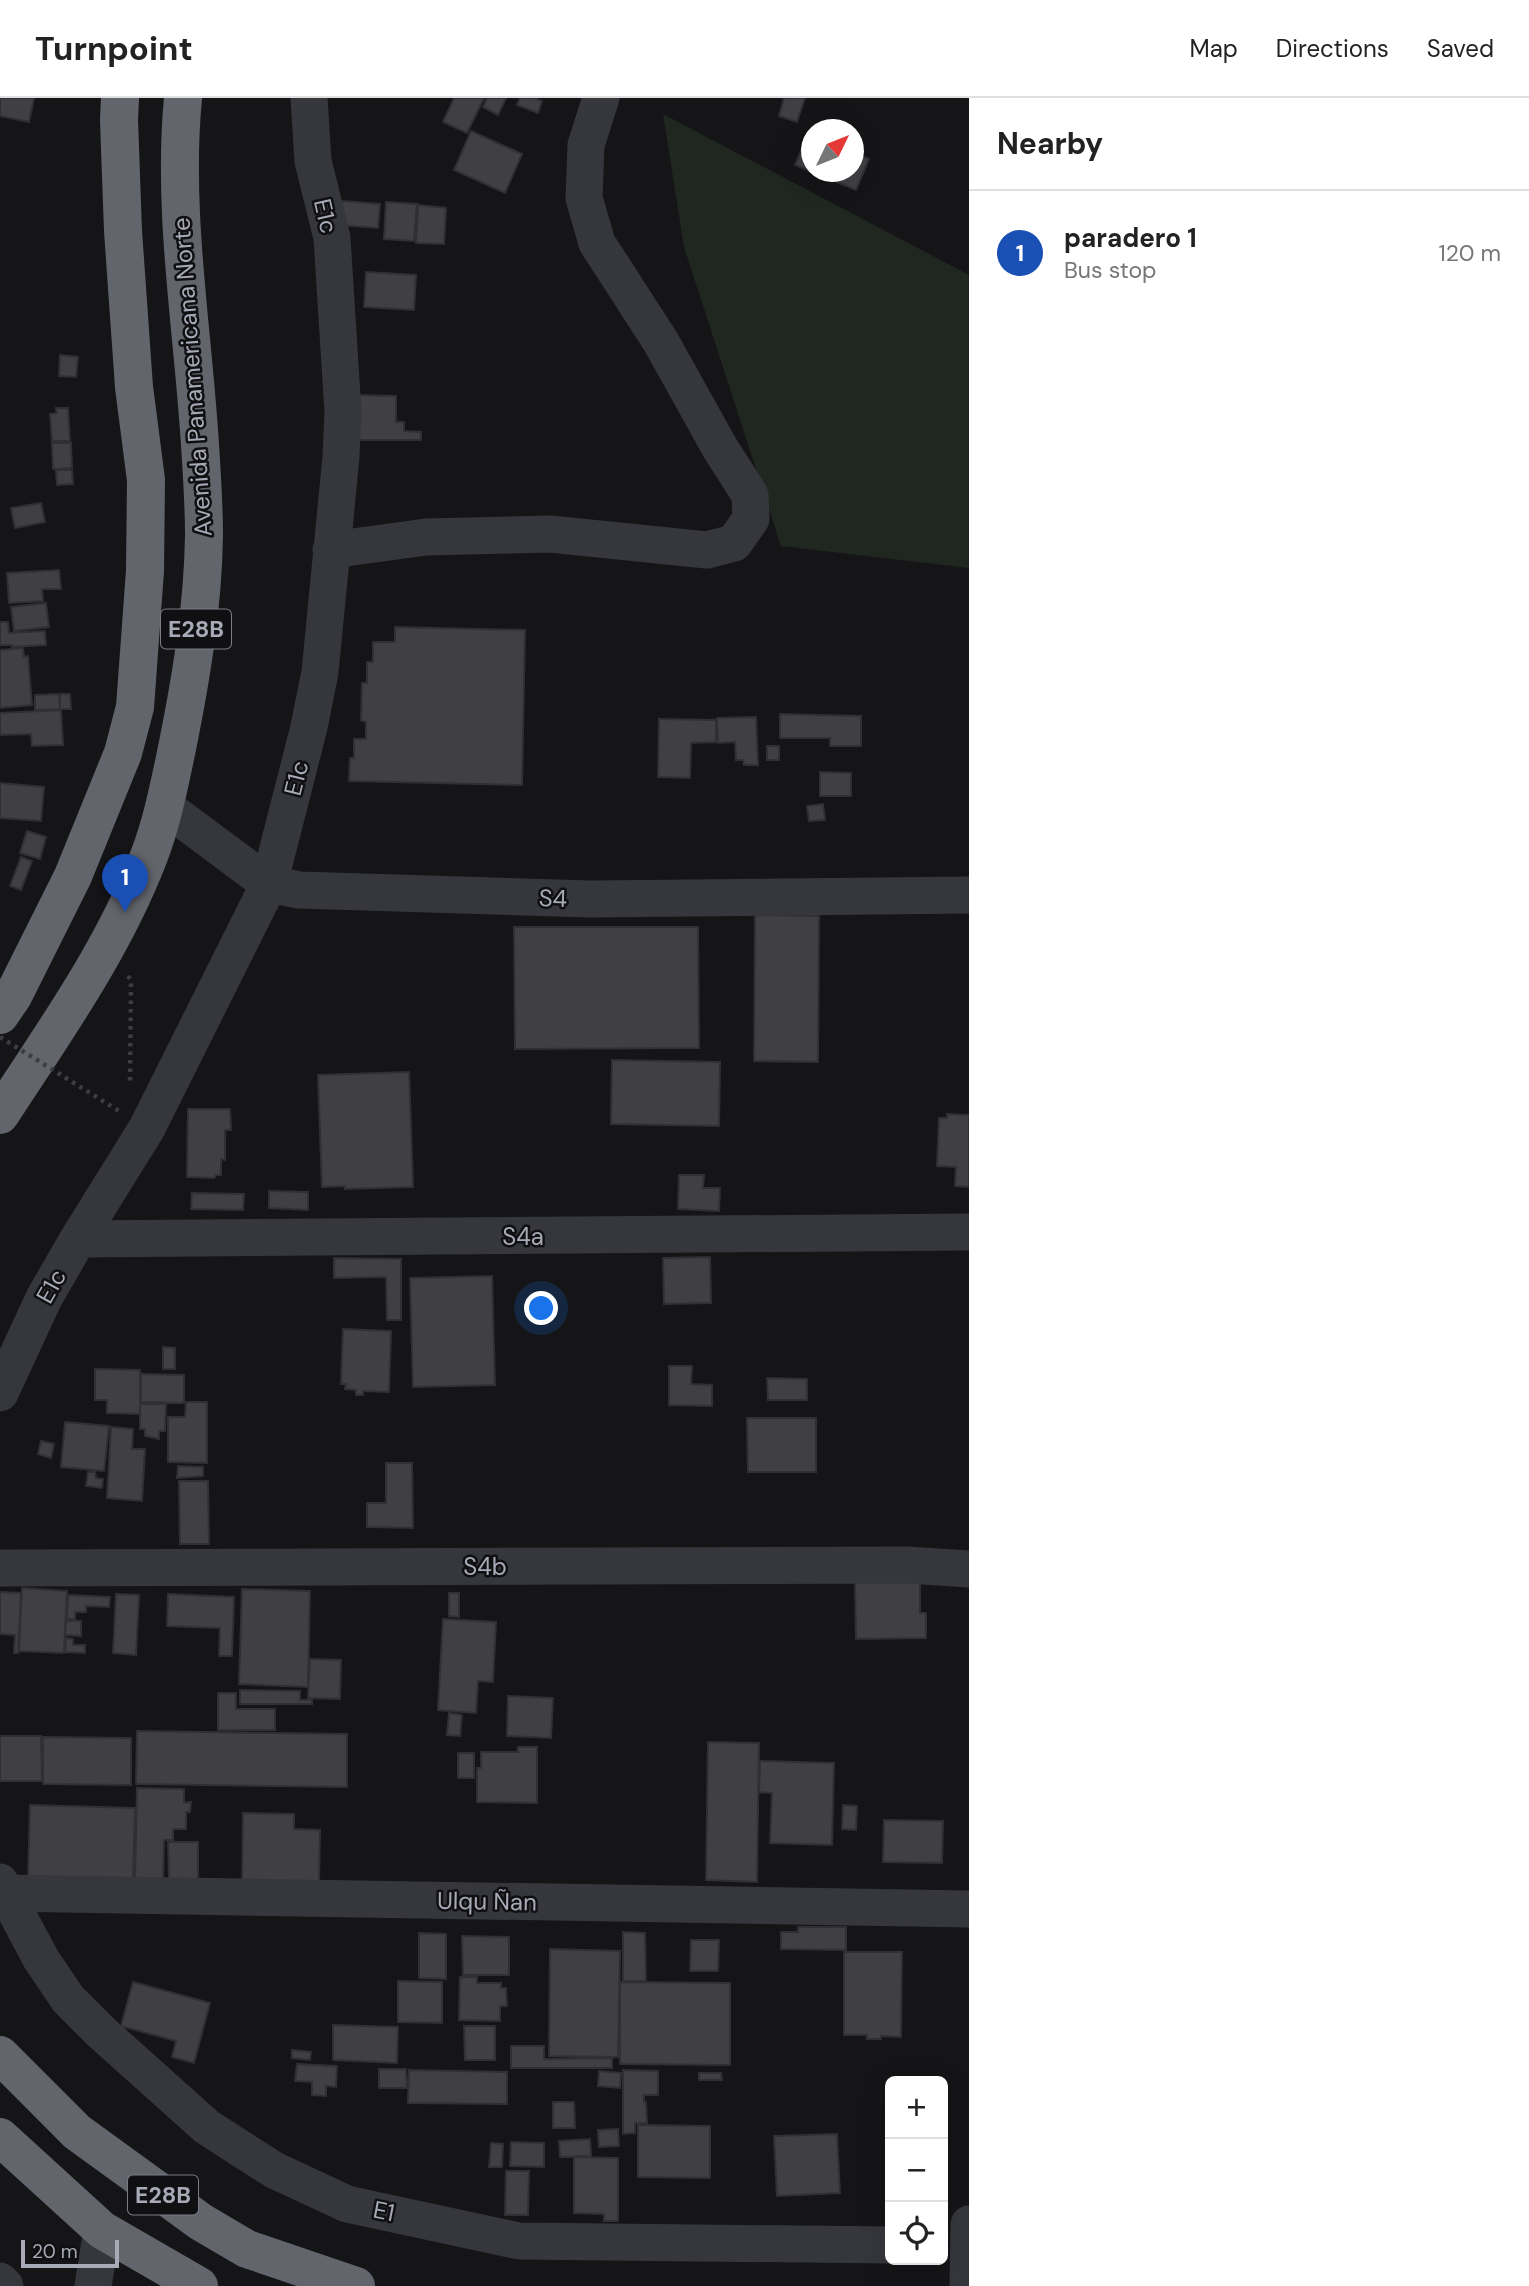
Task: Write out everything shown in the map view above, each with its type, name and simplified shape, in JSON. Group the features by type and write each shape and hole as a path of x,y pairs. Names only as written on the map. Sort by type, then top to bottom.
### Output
{"highway":[{"name":"E28B","path":"0,1015 13,996 73,876 122,753 135,707 145,572 146,480 134,387 123,231 120,98"},
{"name":"Avenida Panamericana Norte","path":"0,1115 77,997 125,912 150,855 164,806 186,706 196,632 204,536 200,443 183,240 179,142 183,98"},
{"name":"E28B","path":"0,2055 77,2132 201,2222 247,2249 356,2286"},
{"name":"E28B","path":"0,2137 102,2230 198,2286"}],"street":[{"name":"E1c","path":"0,1393 44,1298 148,1128 269,884 309,727 320,672 343,412 332,238 313,161 309,98"},
{"path":"331,550 426,537 550,534 707,550 734,543 751,519 750,495 720,448 661,342 597,243 583,198 586,145 601,98"},
{"name":"S4","path":"164,806 269,884 299,890 591,899 969,895"},
{"name":"S4a","path":"78,1239 969,1233"},
{"name":"S4b","path":"0,1569 907,1564 969,1569"},
{"name":"Ulqu Ñan","path":"3,1888 969,1909"},
{"name":"E1","path":"3,1888 41,1959 68,1999 148,2074 207,2127 274,2170 347,2204 519,2241 885,2245"},
{"path":"968,2286 969,2224"},
{"path":"93,2286 102,2230"},
{"path":"948,2245 969,2243"},
{"path":"0,2281 5,2286"}],"path":[{"path":"104,951 131,980 130,1090"},
{"path":"0,1037 118,1111"}],"shaded area":[{"path":"663,114 969,275 969,568 781,546 684,247"}],"building":[{"path":"0,98 34,98 29,122 0,116"},
{"path":"454,98 484,98 467,133 443,122"},
{"path":"487,98 506,98 498,115 483,107"},
{"path":"520,98 542,101 538,113 517,105"},
{"path":"784,98 805,98 797,122 779,116"},
{"path":"471,131 522,154 505,193 454,170"},
{"path":"801,151 801,168 795,165"},
{"path":"864,157 869,159 864,171"},
{"path":"836,182 859,182 856,190"},
{"path":"342,201 380,204 378,228 340,225"},
{"path":"386,202 417,204 414,241 384,239"},
{"path":"418,205 446,208 444,244 416,243"},
{"path":"366,272 416,275 414,310 364,307"},
{"path":"60,355 78,357 76,377 59,376"},
{"path":"356,395 396,396 396,422 404,422 404,431 421,432 421,440 356,440"},
{"path":"56,408 68,408 70,441 52,441 50,414 57,413"},
{"path":"52,443 71,443 72,468 53,469"},
{"path":"56,470 72,470 73,484 57,485"},
{"path":"41,503 45,522 15,528 11,508"},
{"path":"59,570 61,589 42,589 43,601 9,603 7,573"},
{"path":"46,603 49,627 14,631 11,607"},
{"path":"0,622 8,622 9,633 45,631 46,645 0,645"},
{"path":"395,627 525,630 522,785 349,781 350,758 354,758 354,739 366,739 366,722 361,720 362,683 367,683 367,662 373,662 373,642 395,642"},
{"path":"23,648 24,657 28,656 32,705 0,708 0,650"},
{"path":"59,694 60,709 35,710 35,695"},
{"path":"60,694 70,694 71,709 60,709"},
{"path":"61,710 63,745 32,746 31,734 0,735 0,713"},
{"path":"780,714 861,716 861,746 830,746 830,738 780,738"},
{"path":"756,717 758,765 744,765 743,760 736,760 735,742 718,743 717,718"},
{"path":"659,719 716,720 716,742 691,743 690,778 658,777"},
{"path":"767,746 779,746 779,760 767,760"},
{"path":"820,772 851,773 851,796 820,796"},
{"path":"0,783 44,787 41,821 0,818"},
{"path":"823,804 825,820 809,821 807,806"},
{"path":"27,831 46,837 40,859 20,853"},
{"path":"21,857 32,861 21,890 10,886"},
{"path":"755,915 819,916 818,1062 754,1061"},
{"path":"514,927 698,927 699,1048 515,1049"},
{"path":"612,1060 720,1062 719,1126 611,1124"},
{"path":"409,1072 413,1187 322,1187 318,1075"},
{"path":"188,1109 230,1109 231,1130 225,1130 225,1160 221,1159 221,1175 214,1178 187,1177"},
{"path":"947,1114 969,1115 969,1187 955,1186 956,1167 937,1166 939,1118 947,1118"},
{"path":"679,1175 704,1175 703,1188 720,1188 719,1211 678,1209"},
{"path":"269,1191 308,1192 308,1210 269,1208"},
{"path":"192,1193 244,1194 243,1210 191,1209"},
{"path":"710,1257 711,1303 664,1304 663,1258"},
{"path":"334,1258 401,1259 401,1320 387,1320 386,1277 334,1278"},
{"path":"492,1276 495,1385 413,1387 410,1278"},
{"path":"343,1329 391,1331 389,1392 363,1391 363,1395 356,1395 356,1390 345,1389 346,1384 341,1384"},
{"path":"163,1347 175,1348 175,1369 163,1369"},
{"path":"669,1366 692,1366 691,1384 712,1385 712,1406 669,1405"},
{"path":"95,1369 140,1370 140,1414 107,1413 107,1400 95,1400"},
{"path":"141,1374 184,1375 184,1403 141,1402"},
{"path":"767,1378 807,1379 807,1400 768,1400"},
{"path":"186,1402 207,1402 207,1463 168,1462 168,1417 185,1417"},
{"path":"140,1404 166,1404 165,1431 159,1431 159,1439 145,1436 145,1429 140,1429"},
{"path":"747,1418 816,1418 816,1472 748,1472"},
{"path":"65,1422 109,1426 104,1471 61,1467"},
{"path":"111,1427 133,1429 132,1449 145,1449 142,1501 107,1498"},
{"path":"41,1441 54,1444 51,1458 38,1454"},
{"path":"386,1463 412,1463 413,1528 367,1527 367,1503 386,1503"},
{"path":"178,1466 203,1467 203,1476 177,1478"},
{"path":"88,1472 95,1472 96,1478 103,1479 102,1488 86,1486"},
{"path":"179,1481 208,1481 209,1544 180,1544"},
{"path":"855,1582 920,1582 920,1613 926,1613 926,1638 856,1639"},
{"path":"22,1588 67,1591 64,1653 19,1651"},
{"path":"242,1589 310,1591 308,1687 239,1684"},
{"path":"0,1592 21,1593 18,1653 14,1653 15,1635 0,1634"},
{"path":"449,1593 459,1593 459,1617 449,1616"},
{"path":"116,1594 139,1595 136,1655 113,1653"},
{"path":"168,1594 234,1597 232,1656 219,1656 220,1628 167,1626"},
{"path":"68,1595 110,1597 109,1607 86,1606 86,1612 75,1612 75,1619 67,1619"},
{"path":"443,1619 496,1622 493,1682 478,1681 476,1713 438,1710"},
{"path":"66,1621 81,1621 81,1636 65,1635"},
{"path":"66,1638 73,1639 73,1645 85,1645 85,1653 65,1652"},
{"path":"310,1659 341,1660 340,1699 308,1698"},
{"path":"240,1690 300,1691 300,1700 312,1700 312,1704 240,1704"},
{"path":"218,1693 236,1693 236,1709 275,1709 275,1730 218,1730"},
{"path":"508,1696 553,1698 551,1738 507,1736"},
{"path":"449,1713 462,1715 460,1736 447,1735"},
{"path":"137,1731 347,1734 347,1787 136,1784"},
{"path":"0,1736 41,1736 42,1781 0,1781"},
{"path":"43,1737 131,1738 131,1785 43,1784"},
{"path":"708,1742 759,1743 757,1882 706,1880"},
{"path":"518,1747 537,1747 537,1803 477,1802 477,1768 481,1768 481,1752 518,1752"},
{"path":"458,1753 474,1753 474,1778 458,1778"},
{"path":"760,1761 834,1763 832,1845 770,1843 772,1793 759,1792"},
{"path":"137,1788 184,1789 184,1803 191,1802 190,1812 186,1812 186,1829 173,1829 173,1840 164,1840 163,1880 135,1879"},
{"path":"30,1805 135,1808 133,1881 28,1879"},
{"path":"843,1805 857,1806 856,1830 842,1829"},
{"path":"243,1813 294,1814 294,1829 320,1830 319,1884 242,1883"},
{"path":"884,1820 943,1821 942,1863 883,1862"},
{"path":"168,1842 198,1842 198,1879 169,1879"},
{"path":"798,1927 846,1927 846,1950 781,1949 781,1932 798,1932"},
{"path":"623,1932 645,1933 646,1981 623,1981"},
{"path":"419,1933 446,1934 446,1979 419,1978"},
{"path":"462,1936 509,1937 509,1975 463,1975"},
{"path":"691,1940 719,1940 718,1971 690,1971"},
{"path":"550,1949 620,1951 618,2057 549,2056"},
{"path":"844,1952 902,1952 901,2037 881,2036 881,2039 867,2039 867,2035 844,2035"},
{"path":"460,1977 477,1977 477,1983 501,1983 501,1988 506,1988 507,2006 500,2006 500,2021 459,2020"},
{"path":"398,1981 442,1982 442,2023 398,2022"},
{"path":"133,1982 210,2003 194,2063 172,2057 176,2041 121,2026"},
{"path":"620,1982 730,1983 730,2065 620,2064"},
{"path":"333,2025 398,2027 397,2063 333,2060"},
{"path":"464,2026 495,2026 495,2060 465,2060"},
{"path":"511,2046 544,2046 544,2059 612,2058 612,2068 511,2068"},
{"path":"292,2050 311,2052 310,2060 292,2058"},
{"path":"297,2064 337,2066 336,2087 326,2086 326,2096 312,2095 312,2082 295,2081"},
{"path":"379,2069 406,2069 407,2088 379,2088"},
{"path":"409,2070 507,2072 507,2104 408,2103"},
{"path":"623,2070 658,2071 658,2095 644,2095 647,2123 635,2123 635,2133 623,2134"},
{"path":"599,2071 621,2073 620,2088 598,2086"},
{"path":"699,2073 721,2073 722,2080 699,2080"},
{"path":"553,2102 574,2102 575,2128 553,2128"},
{"path":"638,2125 710,2126 710,2178 638,2177"},
{"path":"618,2129 619,2146 599,2147 598,2130"},
{"path":"837,2134 840,2193 777,2196 774,2136"},
{"path":"590,2139 591,2156 560,2157 559,2141"},
{"path":"511,2142 544,2143 544,2167 510,2166"},
{"path":"491,2143 503,2144 502,2167 489,2167"},
{"path":"574,2157 618,2158 618,2221 604,2221 604,2214 574,2213"},
{"path":"506,2171 529,2171 528,2215 505,2215"}],"place":[{"name":"paradero 1","path":"125,912"}]}
